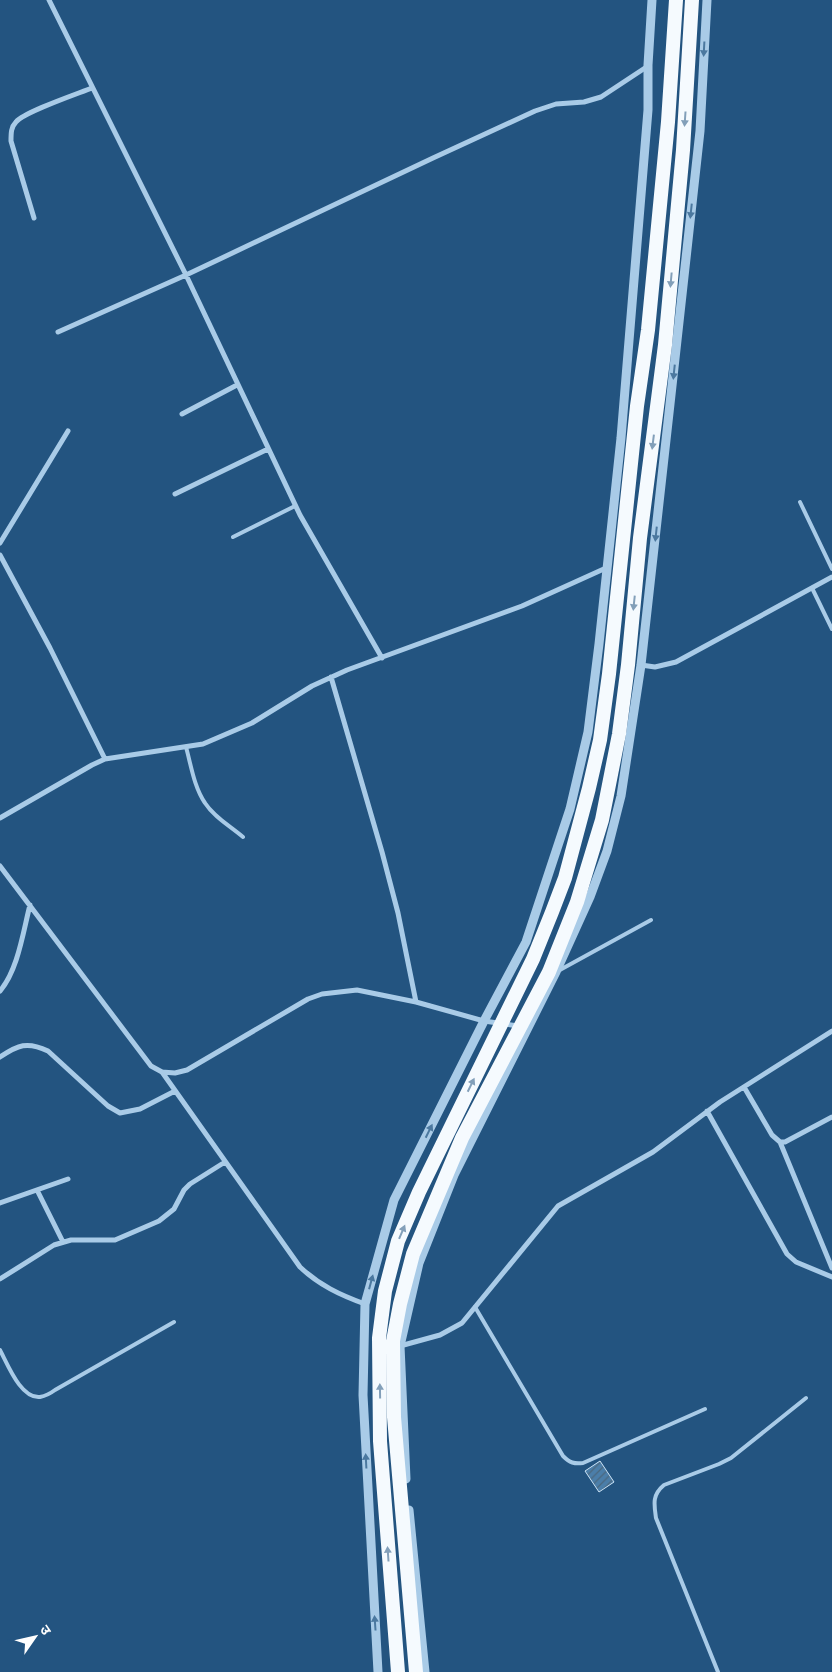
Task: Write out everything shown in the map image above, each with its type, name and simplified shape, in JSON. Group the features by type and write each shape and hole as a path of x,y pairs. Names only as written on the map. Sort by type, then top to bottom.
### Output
{"highway":[{"path":"398,1672 380,1441 379,1338 385,1291 398,1241 419,1192 533,959 552,912 564,878 600,740 609,674 637,406 648,330 668,122 676,0"},
{"path":"416,1672 394,1417 393,1341 412,1254 462,1138 549,972 577,902 602,820 619,734 628,665 640,538 665,345 683,150 692,0"}],"street":[{"path":"48,0 186,275 296,506 382,658"},
{"path":"378,1672 363,1395 365,1304 394,1200 526,942 570,809 588,732 621,438 648,110 648,65 652,0"},
{"path":"425,1672 406,1483 400,1346 418,1263 450,1184 529,1028 590,898 607,851 620,796 641,665 700,131 707,0"},
{"path":"58,332 186,275 535,111 556,104 584,102 601,98 648,65"},
{"path":"34,218 11,140 12,128 16,120 28,114 92,88"},
{"path":"182,414 237,385"},
{"path":"0,543 68,431"},
{"path":"175,494 268,449"},
{"path":"0,555 45,640 104,760"},
{"path":"0,818 104,760 203,744 237,730 331,677 522,606 606,568"},
{"path":"641,665 655,667 676,662 832,577"},
{"path":"331,677 398,913 416,1002"},
{"path":"0,866 151,1066 162,1072 175,1073 187,1070 308,998 322,994 357,990 416,1002 484,1021 529,1028"},
{"path":"0,991 12,971 30,905"},
{"path":"400,1346 440,1335 462,1323 558,1206 653,1152 720,1102 832,1031"},
{"path":"0,1057 26,1045 36,1045 48,1051 108,1106 120,1113 140,1109 175,1091"},
{"path":"162,1072 300,1267 313,1279 328,1288 365,1304"},
{"path":"742,1089 772,1135 780,1142 832,1268"},
{"path":"707,1112 787,1254 796,1262 832,1277"},
{"path":"780,1142 785,1142 832,1117"},
{"path":"0,1279 54,1245 81,1239 115,1240 158,1221 174,1209 184,1190 190,1184 225,1162"},
{"path":"0,1203 68,1179"},
{"path":"37,1190 63,1242"}],"lane":[{"path":"800,502 832,568"},
{"path":"233,537 296,506"},
{"path":"812,588 832,629"},
{"path":"186,747 197,788 205,804 214,814 243,836"},
{"path":"556,972 651,920"},
{"path":"475,1307 563,1456 568,1461 575,1464 584,1463 705,1409"},
{"path":"0,1350 22,1389 32,1396 42,1397 174,1322"},
{"path":"718,1672 656,1518 655,1496 658,1490 664,1486 731,1458 806,1398"}],"building":[{"path":"600,1461 614,1482 599,1492 585,1471"}]}
